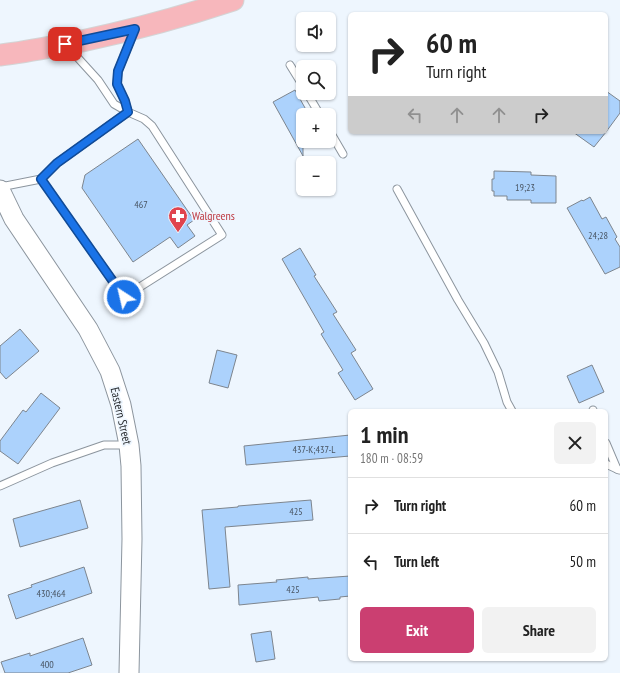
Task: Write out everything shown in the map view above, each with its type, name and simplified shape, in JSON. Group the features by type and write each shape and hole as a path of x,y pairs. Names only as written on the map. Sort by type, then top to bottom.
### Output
{"main road":[{"path":"0,55 30,52 135,29 185,16 233,0"}],"street":[{"name":"Eastern Street","path":"0,189 14,220 88,329 106,364 121,405 129,445 131,466 132,539 129,673"}],"lane":[{"path":"128,112 125,101 117,84 118,71 135,29"},
{"path":"41,179 124,297 222,235 152,126 144,119 114,104 98,80 65,44"},
{"path":"290,65 296,75"},
{"path":"0,189 41,179 57,163 128,112"},
{"path":"336,142 343,154"},
{"path":"397,189 484,344 498,372 507,402 511,409"},
{"path":"0,486 52,463 104,445 129,445"},
{"path":"608,448 618,470"},
{"path":"608,465 618,470"}],"building":[{"path":"295,90 296,100 301,100 305,108 296,108 296,143 273,102"},
{"path":"608,92 620,101 620,113 608,129"},
{"path":"576,134 604,134 594,147"},
{"name":"Walgreens","path":"138,139 194,220 187,225 195,236 178,248 170,237 133,262 82,188 85,175"},
{"path":"299,148 303,148 303,156"},
{"path":"494,171 531,172 531,175 556,176 556,203 531,203 531,200 507,200 507,196 494,196 494,191 492,191 492,179 494,179"},
{"path":"590,197 602,219 606,217 617,237 615,239 620,247 620,267 605,274 567,208"},
{"path":"300,248 316,275 314,276 337,312 333,314 356,350 351,353 373,389 355,400 338,373 343,370 321,334 324,332 282,259"},
{"path":"20,329 39,351 6,379 0,372 0,346"},
{"path":"217,350 237,355 228,388 209,383"},
{"path":"592,365 604,392 579,403 567,376"},
{"path":"41,393 60,408 18,464 0,451 0,441 23,410 26,412"},
{"path":"348,435 348,456 246,465 244,446"},
{"path":"80,500 88,528 20,547 13,519"},
{"path":"311,500 313,520 225,527 230,587 209,589 202,510"},
{"path":"84,567 92,593 16,619 8,595 32,587 31,585"},
{"path":"348,576 348,596 340,597 340,599 319,601 318,597 239,605 238,585 277,582 276,580 308,577 308,579"},
{"path":"271,631 275,659 256,662 251,634"},
{"path":"83,638 92,665 68,673 5,673 1,662 30,653 30,656"}],"place":[{"name":"Walgreens","path":"178,233"}],"route":[{"path":"65,44 135,29 118,71 117,84 125,101 128,112 57,163 41,179 124,297"}]}
